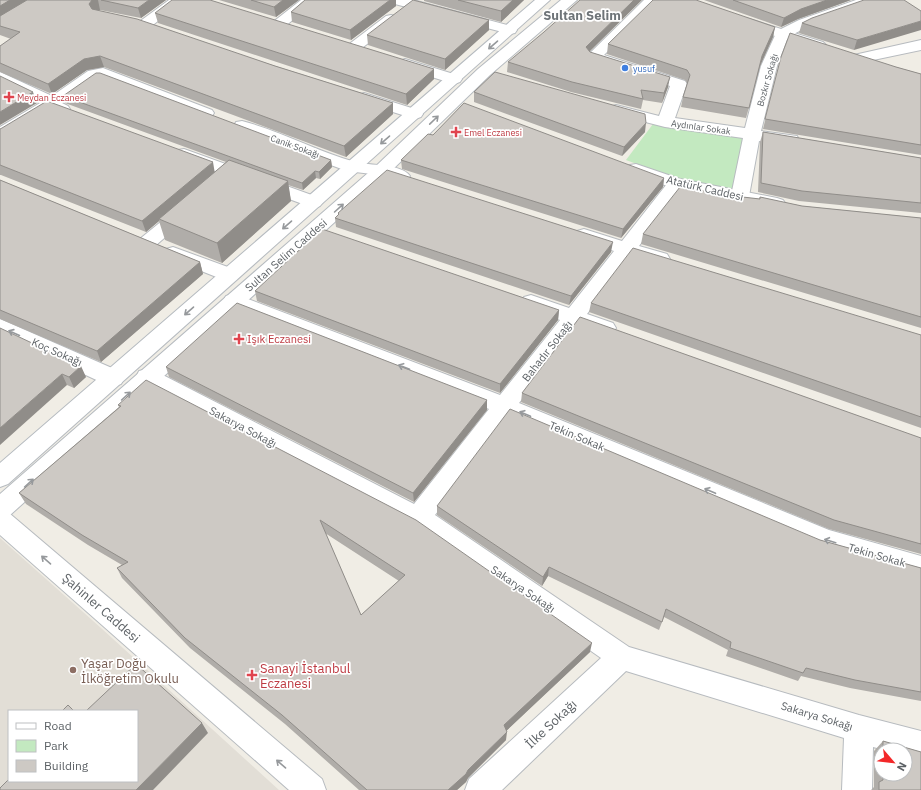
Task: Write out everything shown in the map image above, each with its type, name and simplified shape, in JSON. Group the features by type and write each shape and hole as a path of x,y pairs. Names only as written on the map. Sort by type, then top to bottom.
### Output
{"street":[{"path":"158,30 136,23 178,0"},
{"path":"278,25 310,0"},
{"path":"396,0 413,2 510,30"},
{"name":"Sultan Selim Caddesi","path":"0,509 251,285 382,170 461,104 510,30 543,0"},
{"name":"Sultan Selim Caddesi","path":"0,477 229,275 415,114 477,78 570,0"},
{"path":"652,0 594,57 679,84 665,122"},
{"path":"782,34 804,23 870,0"},
{"path":"353,48 413,2"},
{"path":"730,16 828,49"},
{"path":"264,21 293,30"},
{"name":"Bozkır Sokağı","path":"740,196 752,134 769,66 782,34"},
{"path":"338,44 367,53"},
{"path":"858,58 902,50 921,44"},
{"path":"843,54 886,67"},
{"path":"389,59 477,78"},
{"name":"Canik Sokağı","path":"50,104 94,74 103,73 353,167 382,170 419,182"},
{"path":"0,77 46,98 50,104 79,115"},
{"path":"349,93 415,114"},
{"path":"0,134 50,104"},
{"name":"Aydınlar Sokak","path":"603,106 665,122 806,143"},
{"path":"166,147 314,202"},
{"name":"Atatürk Caddesi","path":"618,162 676,184 792,207"},
{"path":"213,186 231,171"},
{"name":"Bahadır Sokağı","path":"418,518 676,184"},
{"path":"195,202 140,239 251,285"},
{"path":"316,228 338,236"},
{"path":"567,229 679,264"},
{"name":"Tekin Sokak","path":"211,292 505,406 825,540 921,567"},
{"path":"515,296 627,335"},
{"name":"Koç Sokağı","path":"0,326 113,378"},
{"name":"Sakarya Sokağı","path":"147,377 418,518 622,657 859,729 921,745"},
{"name":"Şahinler Caddesi","path":"0,520 311,790"},
{"name":"İlke Sokağı","path":"480,790 622,657"},
{"path":"857,790 859,729"}],"shaded area":[{"name":"Yaşar Doğu İlköğretim Okulu","path":"0,538 101,628 279,790 0,790"}],"green space":[{"path":"653,124 746,136 735,190 679,180 626,160"}],"building":[{"path":"0,0 10,0 0,6"},
{"path":"27,0 92,0 89,4 92,9 137,19 275,66 393,103 344,146 100,56 84,59 48,84 0,63 0,46 20,32 0,26 0,16"},
{"path":"101,0 149,0 138,8"},
{"path":"172,0 210,0 434,69 406,94 155,13"},
{"path":"251,0 283,0 274,7"},
{"path":"305,0 390,0 350,30 291,12"},
{"path":"413,0 489,20 445,59 367,35"},
{"path":"458,0 513,0 501,11"},
{"path":"580,0 634,0 586,47 590,52 670,77 664,93 641,90 643,99 572,82 508,62"},
{"path":"653,0 696,0 775,27 762,56 749,108 683,97 690,75 687,70 608,44"},
{"path":"733,0 827,0 801,9 784,18"},
{"path":"864,0 904,0 921,11 921,21 857,40 802,23 812,18"},
{"path":"790,33 921,74 921,145 765,119 781,57"},
{"path":"495,72 645,114 646,123 624,147 474,92"},
{"path":"96,73 100,73 331,160 319,172 315,171 302,183 63,96"},
{"path":"0,76 33,92 0,112"},
{"path":"47,101 213,162 142,221 0,165 0,129"},
{"path":"464,103 664,178 623,229 401,160 428,134 433,135"},
{"path":"763,132 921,158 921,203 802,191 761,183"},
{"path":"229,160 288,181 217,243 159,219"},
{"path":"387,170 613,242 571,296 335,218 339,214 338,213"},
{"path":"0,180 200,262 97,351 0,310"},
{"path":"680,187 734,196 760,199 760,197 802,206 921,218 921,317 643,234"},
{"path":"322,229 559,310 500,384 255,291"},
{"path":"633,248 921,335 921,417 591,303"},
{"path":"237,303 487,400 413,493 166,367"},
{"path":"580,317 921,438 921,544 834,520 522,393"},
{"path":"0,328 81,366 69,377 62,374 0,428"},
{"path":"146,380 416,520 592,643 504,725 507,732 468,770 466,774 448,790 367,790 282,715 185,638 117,568 128,562 82,535 19,493 121,406 118,405","holes":["320,520 405,575 361,615"]},
{"path":"510,409 820,540 921,568 921,692 855,680 806,668 803,673 730,648 731,642 666,609 662,622 549,567 543,577 437,506"},
{"path":"136,664 202,723 136,790 0,790 0,788 8,780 8,782 138,782 138,710 87,710"},
{"path":"68,705 73,710 63,710"},
{"path":"913,750 921,752 921,790 879,790 879,782 913,782"}],"place":[{"name":"yusuf","path":"625,68"},
{"name":"Meydan Eczanesi","path":"9,97"},
{"name":"Emel Eczanesi","path":"456,132"},
{"name":"Işık Eczanesi","path":"239,339"},
{"name":"Yaşar Doğu İlköğretim Okulu","path":"73,670"},
{"name":"Sanayi İstanbul Eczanesi","path":"252,675"}],"district":[{"name":"Sultan Selim","path":"582,15"}]}
